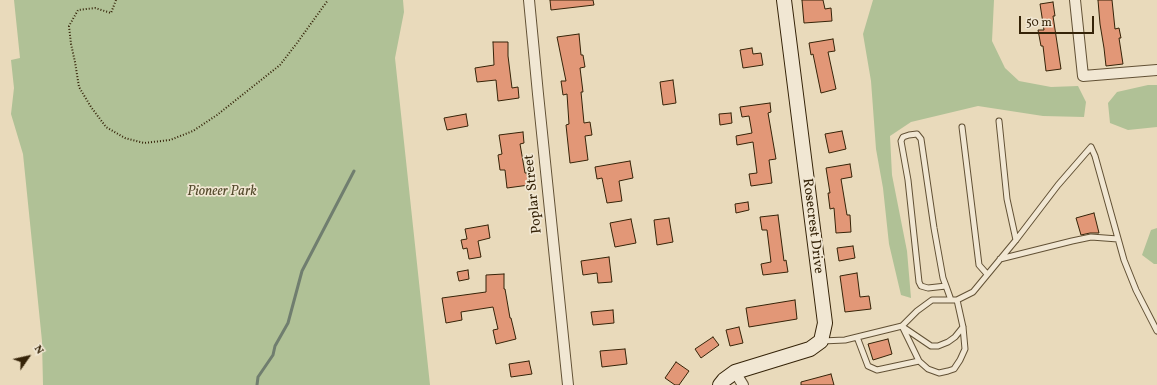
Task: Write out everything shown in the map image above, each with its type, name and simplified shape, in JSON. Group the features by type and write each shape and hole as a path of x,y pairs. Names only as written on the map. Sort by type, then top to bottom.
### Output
{"street":[{"name":"Poplar Street","path":"529,0 568,385"},
{"name":"Rosecrest Drive","path":"784,0 825,323 821,342"},
{"path":"1075,0 1083,76 1157,70"},
{"path":"720,385 735,372 810,349 821,342"},
{"path":"735,372 743,385"}],"lane":[{"path":"999,121 1008,199 1016,240"},
{"path":"962,127 979,265 987,274"},
{"path":"946,286 928,288 921,286 919,282 908,180 901,141 903,137 917,134 921,139 943,278 946,286 951,300"},
{"path":"821,342 845,340 902,326 917,311 932,300 957,300 973,292 1016,240 1058,185 1091,147 1095,156 1124,260 1136,290 1157,331"},
{"path":"1000,259 1091,237 1118,239"},
{"path":"902,326 919,361 928,369 939,373 948,371 954,368 965,349 963,327 957,300"},
{"path":"902,326 931,346 938,346 948,342 963,327"},
{"path":"857,337 868,366 877,370 919,361"}],"path":[{"path":"116,0 111,13 95,8 78,10 69,26 79,87 90,107 106,127 125,138 144,143 170,140 193,132 217,115 280,65 328,0"}],"green space":[{"name":"Pioneer Park","path":"14,0 403,0 404,12 395,58 430,385 43,385 42,341 23,154 11,114 14,88 11,60 20,58"},
{"path":"873,0 994,0 992,41 1005,68 1019,81 1051,87 1078,86 1086,102 1084,117 1043,116 978,106 911,122 890,136 892,175 907,251 911,298 901,295 889,244 883,188 876,149 871,81 863,34"},
{"path":"1148,85 1157,85 1157,127 1128,130 1110,123 1108,103 1117,92"},
{"path":"1157,228 1157,264 1154,264 1142,255 1151,230"}],"building":[{"path":"550,0 593,0 594,5 551,10"},
{"path":"802,0 823,0 825,9 831,8 832,21 804,23"},
{"path":"1098,0 1112,0 1115,29 1119,28 1121,38 1119,38 1123,64 1106,66"},
{"path":"1053,2 1055,16 1053,16 1061,69 1046,71 1043,46 1041,46 1038,30 1044,30 1040,4"},
{"path":"579,34 581,55 583,55 585,67 580,68 583,92 581,92 584,123 590,122 592,135 585,136 588,160 570,163 566,125 569,124 567,94 563,95 561,81 566,81 557,37"},
{"path":"833,39 835,51 828,52 836,89 821,93 813,54 811,55 809,43"},
{"path":"493,42 508,42 508,56 512,88 518,87 519,98 498,101 496,80 477,82 475,68 494,65"},
{"path":"752,48 753,54 761,53 763,65 743,68 740,50"},
{"path":"673,80 676,103 663,105 660,82"},
{"path":"770,103 771,112 768,113 776,159 769,160 772,183 751,186 749,174 757,173 753,142 737,145 736,136 752,133 749,116 742,117 740,107"},
{"path":"731,113 732,123 720,125 719,114"},
{"path":"466,114 468,126 447,130 444,118"},
{"path":"842,131 846,149 829,153 825,134"},
{"path":"523,132 524,143 520,144 525,173 527,173 529,185 507,188 505,170 500,170 498,155 502,154 499,135"},
{"path":"630,161 633,178 619,181 622,201 607,203 602,178 597,179 595,167"},
{"path":"850,164 852,177 841,179 847,215 850,215 851,232 836,233 834,208 830,209 828,193 830,193 826,168"},
{"path":"748,202 749,210 736,213 735,204"},
{"path":"1094,213 1099,233 1081,235 1076,218"},
{"path":"778,215 784,261 786,260 788,272 763,275 761,264 771,262 767,230 762,230 760,217"},
{"path":"669,218 673,242 657,245 654,220"},
{"path":"631,219 636,243 615,247 610,223"},
{"path":"488,225 490,238 478,241 481,257 469,259 467,248 463,249 461,240 467,239 465,229"},
{"path":"853,246 855,258 839,261 837,248"},
{"path":"609,257 612,282 598,283 597,273 583,275 581,261"},
{"path":"468,270 469,279 459,281 457,272"},
{"path":"857,273 860,297 869,296 871,309 845,312 840,276"},
{"path":"504,274 504,289 516,339 496,344 493,330 498,329 493,307 461,312 462,320 446,323 442,298 486,292 486,275"},
{"path":"795,300 797,319 749,327 746,308"},
{"path":"613,310 614,323 593,325 591,312"},
{"path":"739,327 743,343 730,346 726,330"},
{"path":"713,337 719,345 701,358 695,349"},
{"path":"888,339 892,354 873,360 868,344"},
{"path":"625,349 627,364 602,367 600,351"},
{"path":"529,361 532,374 511,377 509,364"},
{"path":"676,362 689,371 679,385 675,385 665,378"},
{"path":"831,374 834,385 801,385 801,382"}],"waterway":[{"path":"257,385 258,377 273,355 275,346 288,323 302,271 354,171"}]}
